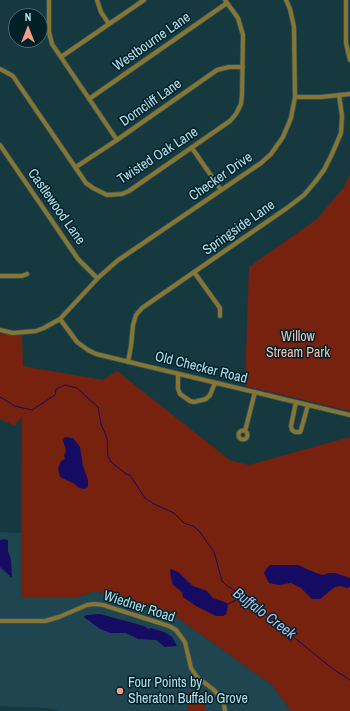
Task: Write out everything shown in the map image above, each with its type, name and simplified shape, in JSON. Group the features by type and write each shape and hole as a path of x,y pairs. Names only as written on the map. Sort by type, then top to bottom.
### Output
{"street":[{"path":"49,0 50,37 52,44 117,140"},
{"path":"97,0 101,12 109,24"},
{"path":"61,57 144,0"},
{"name":"Checker Drive","path":"60,320 97,278 117,261 271,154 283,137 291,118 295,97 294,27 290,9 286,0"},
{"path":"346,0 346,43 350,60"},
{"name":"Twisted Oak Lane","path":"0,69 13,76 86,182 99,192 106,195 122,194 129,191 192,148 230,121 236,114 241,104 242,95 243,35 242,27 238,18 226,1"},
{"name":"Westbourne Lane","path":"89,99 226,1"},
{"name":"Dorncliff Lane","path":"76,167 217,70 229,67 243,67"},
{"path":"295,97 350,94"},
{"name":"Springside Lane","path":"128,362 133,325 136,315 142,308 287,208 304,195 315,182 324,170 341,133 342,116 339,95"},
{"name":"Castlewood Lane","path":"0,145 78,259 97,278"},
{"path":"192,148 221,190"},
{"path":"194,272 220,308 220,316"},
{"path":"0,276 22,276 27,274"},
{"path":"0,330 14,333 28,332 44,328 60,320"},
{"name":"Old Checker Road","path":"60,320 77,342 88,350 128,362 350,415"},
{"path":"178,374 178,389 180,394 194,402 206,399 210,395 215,383"},
{"path":"245,431 255,392"},
{"path":"296,402 291,426 292,431 296,432 301,430 308,405"},
{"name":"Wiedner Road","path":"0,621 45,621 87,605 94,604 103,605 168,626 176,630 181,636 185,642 191,668 197,677 220,697 224,704 225,711"}],"shaded area":[{"path":"65,437 73,438 80,447 83,466 88,480 88,487 85,489 79,488 73,483 60,477 58,468 61,461 65,459 64,456 66,451 63,440"},
{"path":"0,532 22,533 21,598 75,598 95,591 175,616 272,685 291,711 61,711 47,708 0,706"},
{"path":"0,540 8,540 12,578 0,567"},
{"path":"270,565 298,565 323,575 335,573 350,578 350,587 335,587 320,599 312,599 301,588 291,583 279,585 269,583 264,573"},
{"path":"171,569 178,572 193,586 207,591 213,598 227,603 228,606 226,614 223,616 216,616 196,606 183,597 182,592 173,585"},
{"path":"100,614 144,626 148,629 151,628 164,632 172,637 177,646 165,647 156,640 138,639 126,633 110,633 100,629 84,617 86,615"}],"green space":[{"name":"Willow Stream Park","path":"350,174 350,411 245,386 249,267 317,219 344,187"},
{"path":"0,333 22,336 23,366 103,380 117,371 231,461 249,465 350,437 350,711 291,711 272,685 175,616 95,591 75,598 21,598 22,416 15,426 0,419"},
{"path":"187,692 205,693 205,711 187,711"}],"waterway":[{"name":"Buffalo Creek","path":"0,397 15,406 32,410 55,395 56,389 65,385 77,388 98,407 101,424 107,438 108,456 111,462 126,474 130,475 145,498 174,513 184,523 193,526 199,531 214,552 222,581 333,669 350,680"},
{"path":"228,604 243,597"}],"place":[{"name":"Four Points by Sheraton Buffalo Grove","path":"120,691"}]}
